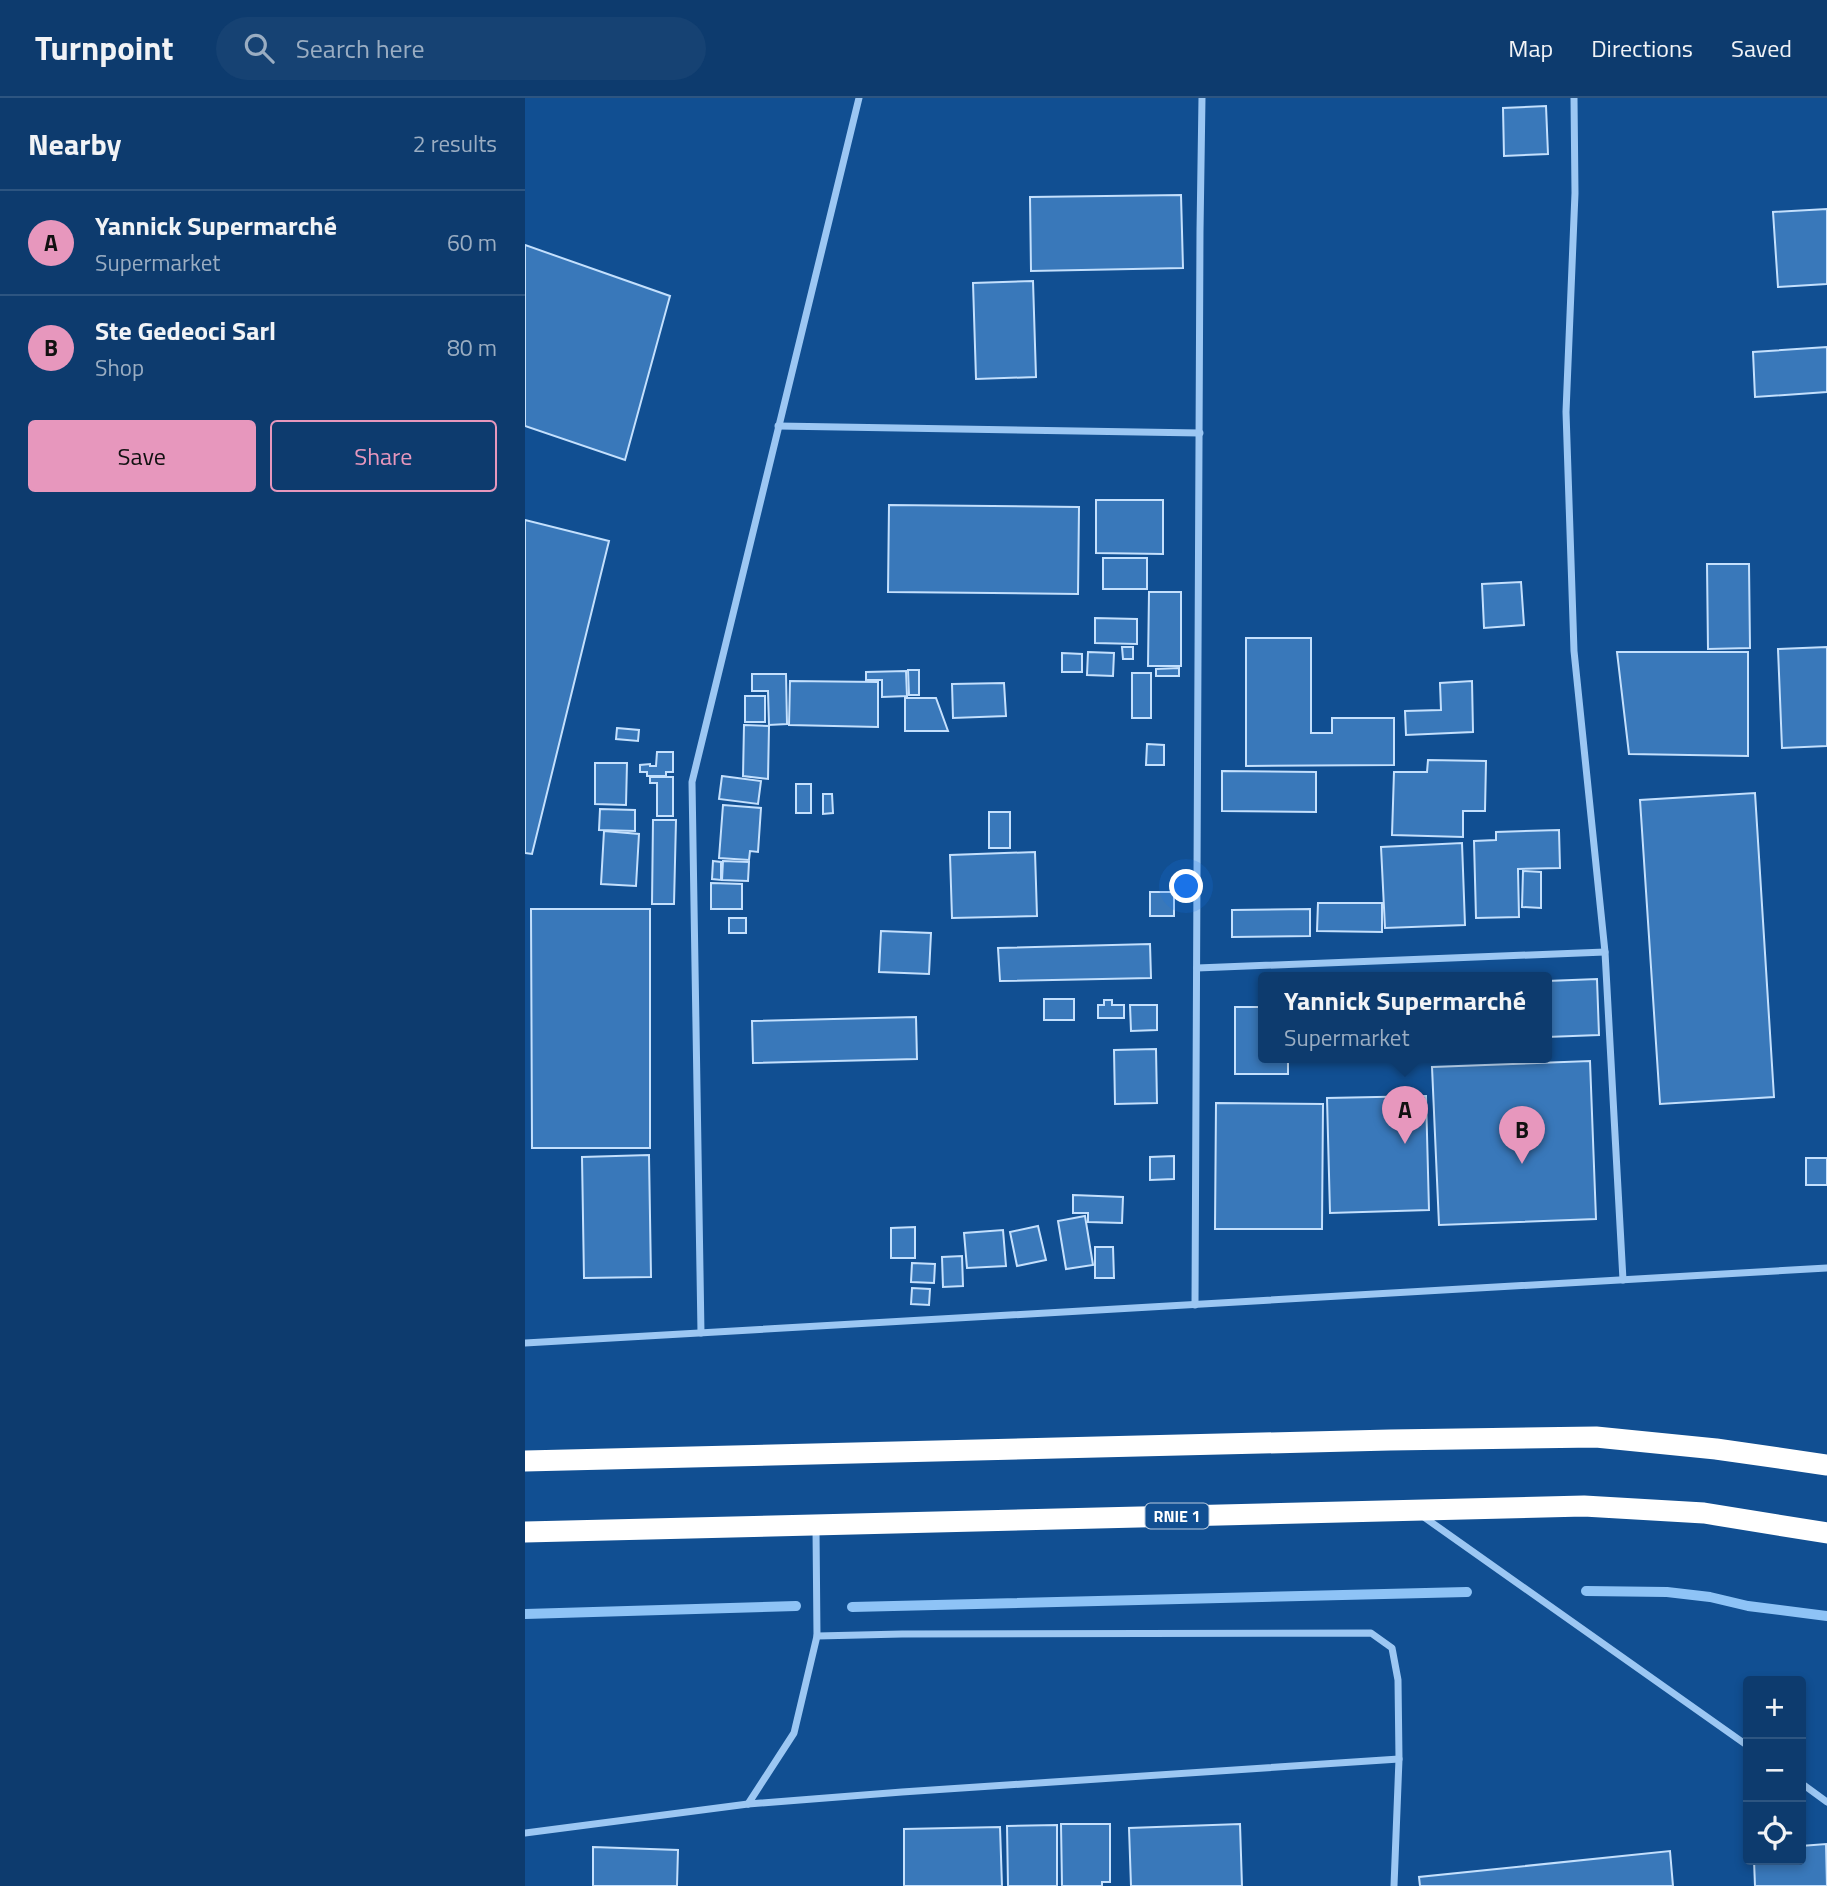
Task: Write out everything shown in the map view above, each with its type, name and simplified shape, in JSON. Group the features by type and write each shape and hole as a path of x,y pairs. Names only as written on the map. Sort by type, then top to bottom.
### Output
{"highway":[{"path":"525,1461 1596,1437 1716,1449 1827,1465"},
{"name":"RNIE 1","path":"525,1532 1584,1506 1704,1513 1827,1533"}],"street":[{"path":"701,1333 692,782 859,98"},
{"path":"1195,1305 1199,231 1202,98"},
{"path":"1574,98 1575,193 1566,412 1574,638 1605,952 1623,1280"},
{"path":"778,426 1199,433"},
{"path":"1197,968 1605,952"},
{"path":"525,1343 1827,1268"},
{"path":"1415,1511 1743,1742"},
{"path":"748,1804 794,1733 817,1636 816,1524"},
{"path":"817,1636 1371,1633 1392,1648 1398,1680 1399,1759 1394,1886"},
{"path":"525,1833 748,1804 1399,1759"},
{"path":"1806,1787 1827,1802"}],"building":[{"path":"1546,106 1548,154 1504,156 1503,108"},
{"path":"1181,195 1183,268 1031,271 1030,197"},
{"path":"1827,209 1827,284 1778,287 1773,212"},
{"path":"525,245 670,296 625,460 525,426"},
{"path":"1033,281 1036,377 976,379 973,283"},
{"path":"1827,347 1827,392 1755,397 1753,352"},
{"path":"1096,500 1163,500 1163,554 1096,553"},
{"path":"889,505 1079,507 1078,594 888,592"},
{"path":"525,520 609,541 532,854 525,853"},
{"path":"1103,558 1147,558 1147,589 1103,589"},
{"path":"1707,564 1749,564 1750,648 1708,649"},
{"path":"1521,582 1524,625 1484,628 1482,584"},
{"path":"1149,592 1181,592 1181,666 1148,666"},
{"path":"1095,618 1137,619 1137,644 1095,643"},
{"path":"1246,638 1311,638 1311,733 1332,733 1332,718 1394,718 1394,765 1246,766"},
{"path":"1122,647 1133,647 1133,659 1123,659"},
{"path":"1827,647 1827,746 1782,748 1778,649"},
{"path":"1088,652 1114,653 1113,676 1087,675"},
{"path":"1617,652 1748,652 1748,756 1629,754"},
{"path":"1062,653 1082,654 1082,672 1062,672"},
{"path":"1179,668 1179,676 1156,676 1156,669"},
{"path":"908,670 919,670 919,695 909,695"},
{"path":"906,671 907,696 882,697 882,680 866,680 866,672"},
{"path":"1132,673 1151,673 1151,718 1132,718"},
{"path":"752,674 786,674 787,724 769,725 768,691 752,691"},
{"path":"790,681 878,682 878,727 789,725"},
{"path":"1472,681 1473,732 1406,735 1405,711 1441,710 1440,683"},
{"path":"1004,683 1006,716 953,718 952,684"},
{"path":"745,696 765,696 765,722 745,722"},
{"path":"905,698 936,698 948,731 905,731"},
{"path":"744,725 769,726 768,779 743,776"},
{"path":"617,728 639,730 638,741 616,739"},
{"path":"1147,744 1164,745 1164,765 1146,765"},
{"path":"657,752 673,752 673,772 666,772 666,776 647,776 647,772 640,772 640,765 656,766"},
{"path":"1428,760 1486,761 1485,811 1463,811 1463,837 1392,835 1394,772 1427,772"},
{"path":"595,763 627,763 626,805 595,804"},
{"path":"1222,771 1316,772 1316,812 1222,811"},
{"path":"722,776 761,781 758,804 719,799"},
{"path":"650,777 673,777 673,816 657,816 657,783 650,783"},
{"path":"796,784 811,784 811,813 796,813"},
{"path":"1755,793 1774,1097 1660,1104 1640,800"},
{"path":"823,794 832,794 833,813 823,814"},
{"path":"723,805 761,808 758,852 750,851 749,860 719,858"},
{"path":"600,809 635,810 635,831 599,830"},
{"path":"989,812 1010,812 1010,848 989,848"},
{"path":"653,820 676,820 674,904 652,904"},
{"path":"1559,830 1560,868 1518,869 1519,917 1476,918 1474,841 1496,840 1496,832"},
{"path":"604,831 639,834 636,886 601,884"},
{"path":"1462,843 1465,925 1385,928 1381,847"},
{"path":"1035,852 1037,916 952,918 950,855"},
{"path":"713,861 721,862 721,880 712,879"},
{"path":"723,861 749,862 748,881 722,880"},
{"path":"1523,871 1541,872 1541,908 1522,907"},
{"path":"711,883 742,884 742,909 711,909"},
{"path":"1150,892 1174,892 1174,916 1150,916"},
{"path":"1318,903 1382,903 1382,932 1317,931"},
{"path":"531,909 650,909 650,1148 532,1148"},
{"path":"1310,909 1310,936 1232,937 1232,910"},
{"path":"729,918 746,918 746,933 729,933"},
{"path":"881,931 931,933 929,974 879,972"},
{"path":"1150,944 1151,978 1000,981 998,948"},
{"path":"1597,979 1599,1035 1552,1037 1552,981"},
{"path":"1044,999 1074,999 1074,1020 1044,1020"},
{"path":"1104,1000 1112,1000 1112,1005 1124,1005 1124,1018 1098,1018 1098,1005 1104,1005"},
{"path":"1130,1005 1157,1005 1157,1030 1131,1031"},
{"path":"1235,1007 1258,1007 1258,1063 1288,1063 1288,1074 1235,1074"},
{"path":"916,1017 917,1059 753,1063 752,1021"},
{"path":"1156,1049 1157,1103 1115,1104 1114,1050"},
{"path":"1590,1061 1596,1219 1439,1225 1432,1067"},
{"path":"1426,1096 1429,1210 1330,1213 1327,1098"},
{"path":"1216,1103 1323,1104 1322,1229 1215,1229"},
{"path":"649,1155 651,1277 584,1278 582,1157"},
{"path":"1174,1156 1174,1179 1150,1180 1150,1157"},
{"path":"1806,1158 1827,1158 1827,1185 1806,1185"},
{"path":"1073,1195 1123,1197 1122,1223 1088,1222 1088,1213 1073,1213"},
{"path":"1085,1216 1093,1265 1066,1269 1058,1221"},
{"path":"1038,1226 1046,1260 1017,1266 1010,1232"},
{"path":"915,1227 915,1258 891,1258 891,1228"},
{"path":"1003,1230 1006,1266 967,1268 964,1233"},
{"path":"1095,1247 1113,1247 1114,1278 1095,1278"},
{"path":"962,1256 963,1286 943,1287 942,1257"},
{"path":"912,1263 935,1264 934,1283 911,1282"},
{"path":"912,1288 930,1289 929,1305 911,1304"},
{"path":"1061,1824 1110,1824 1110,1882 1102,1882 1102,1886 1062,1886"},
{"path":"1240,1824 1242,1886 1131,1886 1129,1828"},
{"path":"1057,1825 1057,1886 1008,1886 1007,1826"},
{"path":"1000,1827 1002,1886 904,1886 904,1829"},
{"path":"1826,1844 1827,1886 1755,1886 1754,1865 1806,1865 1806,1846"},
{"path":"593,1847 678,1850 677,1886 593,1886"},
{"path":"1670,1851 1673,1886 1420,1886 1419,1877"}],"waterway":[{"path":"1586,1591 1667,1592 1827,1616"},
{"path":"852,1607 1467,1592"},
{"path":"525,1614 796,1606"}],"place":[{"name":"Yannick Supermarché","path":"1405,1144"},
{"name":"Ste Gedeoci Sarl","path":"1522,1164"}]}
